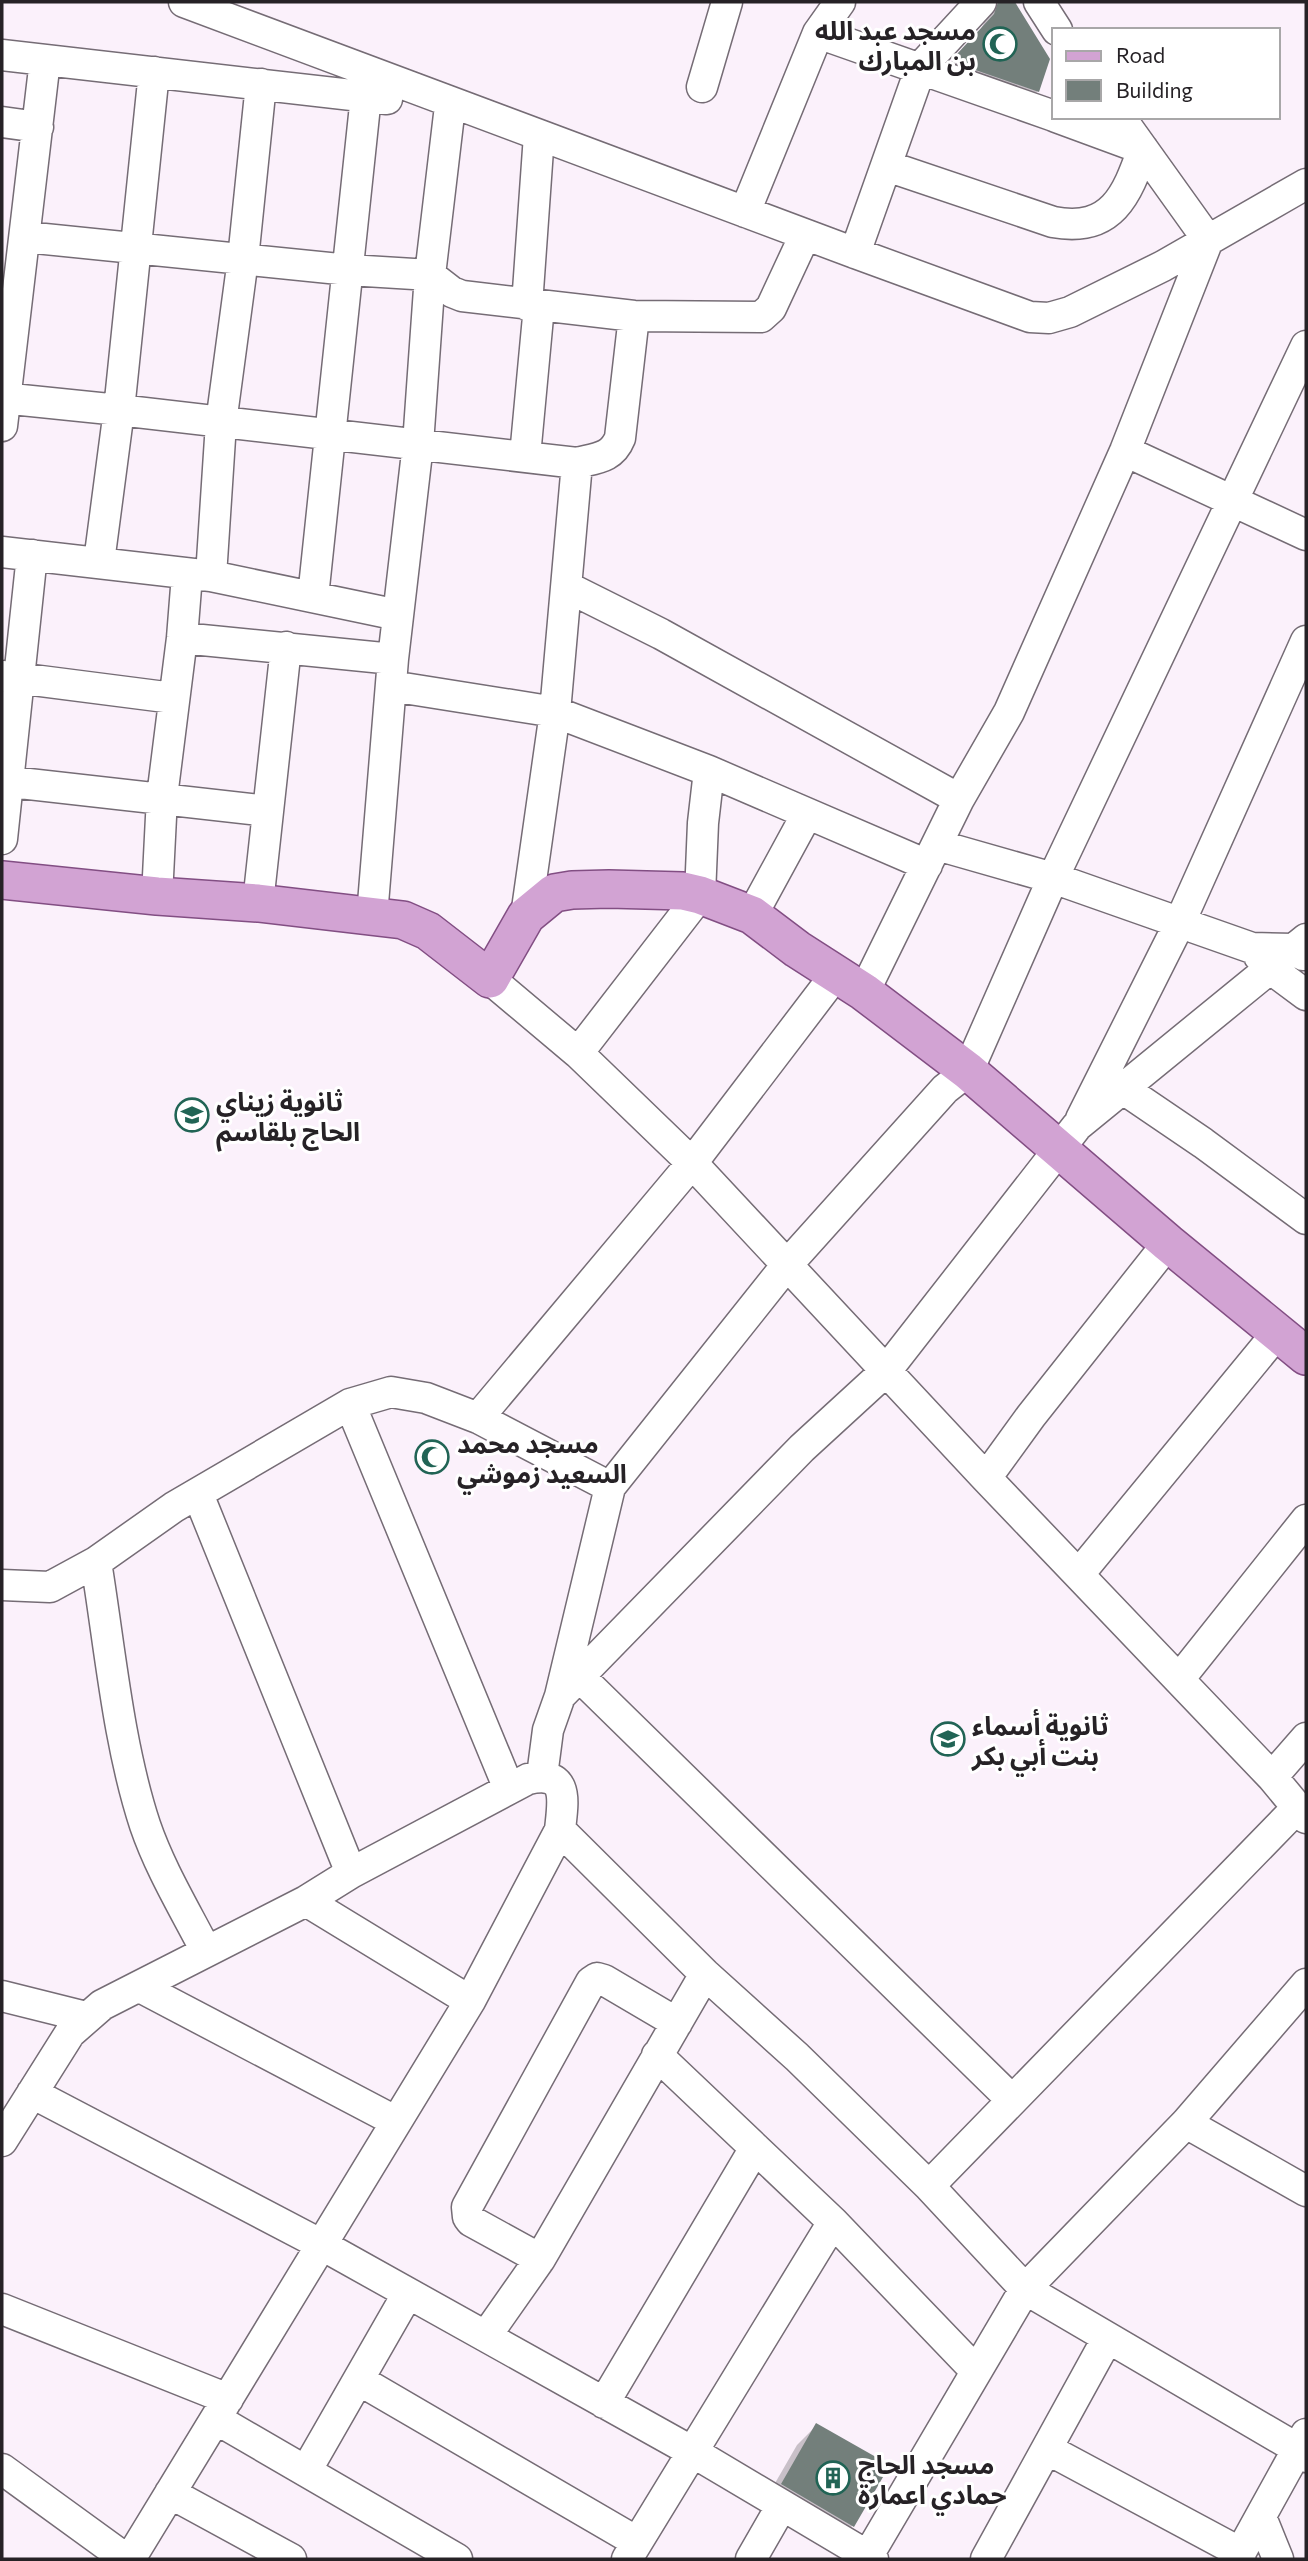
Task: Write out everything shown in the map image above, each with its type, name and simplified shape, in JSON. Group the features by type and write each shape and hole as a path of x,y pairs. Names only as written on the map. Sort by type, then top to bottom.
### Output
{"main road":[{"path":"2,880 258,903 403,920 428,930 489,979 526,916 554,893 572,890 647,890 700,895 752,915 797,949 850,983 968,1071 1069,1138 1168,1243 1306,1356"}],"street":[{"path":"184,2 455,106 1012,312 1049,318 1070,312 1301,192"},
{"path":"702,87 727,2"},
{"path":"745,212 818,33 840,2"},
{"path":"855,253 921,67 981,2"},
{"path":"1039,2 1056,28"},
{"path":"818,33 921,67 1052,116"},
{"path":"2,55 455,106"},
{"path":"45,60 38,127 17,249 3,407 119,410 578,463 604,456 616,449 620,438 634,316"},
{"path":"99,562 119,410 153,72"},
{"path":"157,896 162,797 173,698 182,638 199,575 243,259 261,85"},
{"path":"313,597 366,96"},
{"path":"372,916 392,673 418,444 430,275 455,106"},
{"path":"1060,119 1143,149"},
{"path":"1121,119 1208,240"},
{"path":"2,122 38,127"},
{"path":"525,456 539,135"},
{"path":"887,166 1054,222 1080,224 1113,209 1124,198 1143,149"},
{"path":"17,249 135,249 349,270 430,275 462,296 533,306 634,316 761,317 771,308 805,235"},
{"path":"478,1418 692,1163 850,983 932,855 959,799 1009,712 1125,451 1208,240"},
{"path":"542,1776 548,1730 570,1686 610,1487 786,1266 946,1088 968,1071 1053,878 1306,346"},
{"path":"1125,451 1306,535"},
{"path":"526,916 555,712 578,463"},
{"path":"2,552 199,575 398,615"},
{"path":"2,839 11,677 32,555"},
{"path":"567,587 661,634 959,799"},
{"path":"182,638 286,647 555,712 709,771 807,814 932,855 1053,878 1180,922 1262,958 1306,995"},
{"path":"570,1686 802,1448 886,1371 1069,1138 1180,922 1306,641"},
{"path":"258,903 286,647"},
{"path":"11,677 173,698"},
{"path":"578,1053 700,895 709,771"},
{"path":"5,781 268,811"},
{"path":"752,915 807,814"},
{"path":"1069,1138 1125,1090 1262,958 1302,948"},
{"path":"489,979 578,1053 692,1163 986,1478 1180,1678 1302,1813 1012,2100 929,2186"},
{"path":"1125,1090 1203,1143 1306,1219"},
{"path":"986,1478 1031,1416 1168,1243"},
{"path":"1079,1574 1278,1332"},
{"path":"3,1592 50,1587 96,1562 174,1507 350,1404 391,1392 426,1398 478,1418 610,1487"},
{"path":"350,1404 509,1789"},
{"path":"198,1494 351,1874"},
{"path":"1180,1678 1306,1520"},
{"path":"96,1562 121,1720 145,1825 158,1857 206,1951"},
{"path":"570,1686 1012,2100"},
{"path":"1272,1777 1306,1738"},
{"path":"2,2141 70,2033 102,2005 306,1901 528,1779 542,1776 553,1779 562,1790 564,1799 560,1830 470,2001 128,2559 2,2469"},
{"path":"560,1830 705,1974 797,2057 929,2186 1025,2289 1107,2339 1304,2446 1239,2556 1047,2449"},
{"path":"306,1901 470,2001"},
{"path":"486,2336 540,2259 705,1974"},
{"path":"540,2259 471,2221 467,2207 592,1982 597,1978 604,1980 677,2024"},
{"path":"32,2093 322,2245 486,2336 691,2451 869,2558 1025,2289 1186,2123 1306,1984"},
{"path":"140,1987 395,2121"},
{"path":"2,1996 86,2017"},
{"path":"657,2056 833,2222 976,2371"},
{"path":"1186,2123 1306,2191"},
{"path":"604,2403 755,2148"},
{"path":"359,2379 632,2551 833,2222"},
{"path":"306,2471 408,2293"},
{"path":"2,2309 222,2409 306,2471 457,2559"},
{"path":"986,2559 1107,2339"},
{"path":"170,2493 291,2559"},
{"path":"751,2559 782,2505"},
{"path":"1261,2517 1278,2559"}],"building":[{"name":"مسجد عبد الله بن المبارك","path":"998,2 1015,2 1050,59 1039,92 958,64 961,55 957,54 994,14"},
{"name":"مسجد الحاج حمادي اعمارة","path":"816,2423 890,2465 854,2527 781,2484"}],"place":[{"name":"مسجد عبد الله بن المبارك","path":"1000,44"},
{"name":"ثانوية زيناي الحاج بلقاسم","path":"192,1115"},
{"name":"مسجد محمد السعيد زموشي","path":"432,1457"},
{"name":"ثانوية أسماء بنت أبي بكر","path":"948,1739"},
{"name":"مسجد الحاج حمادي اعمارة","path":"833,2478"}]}
